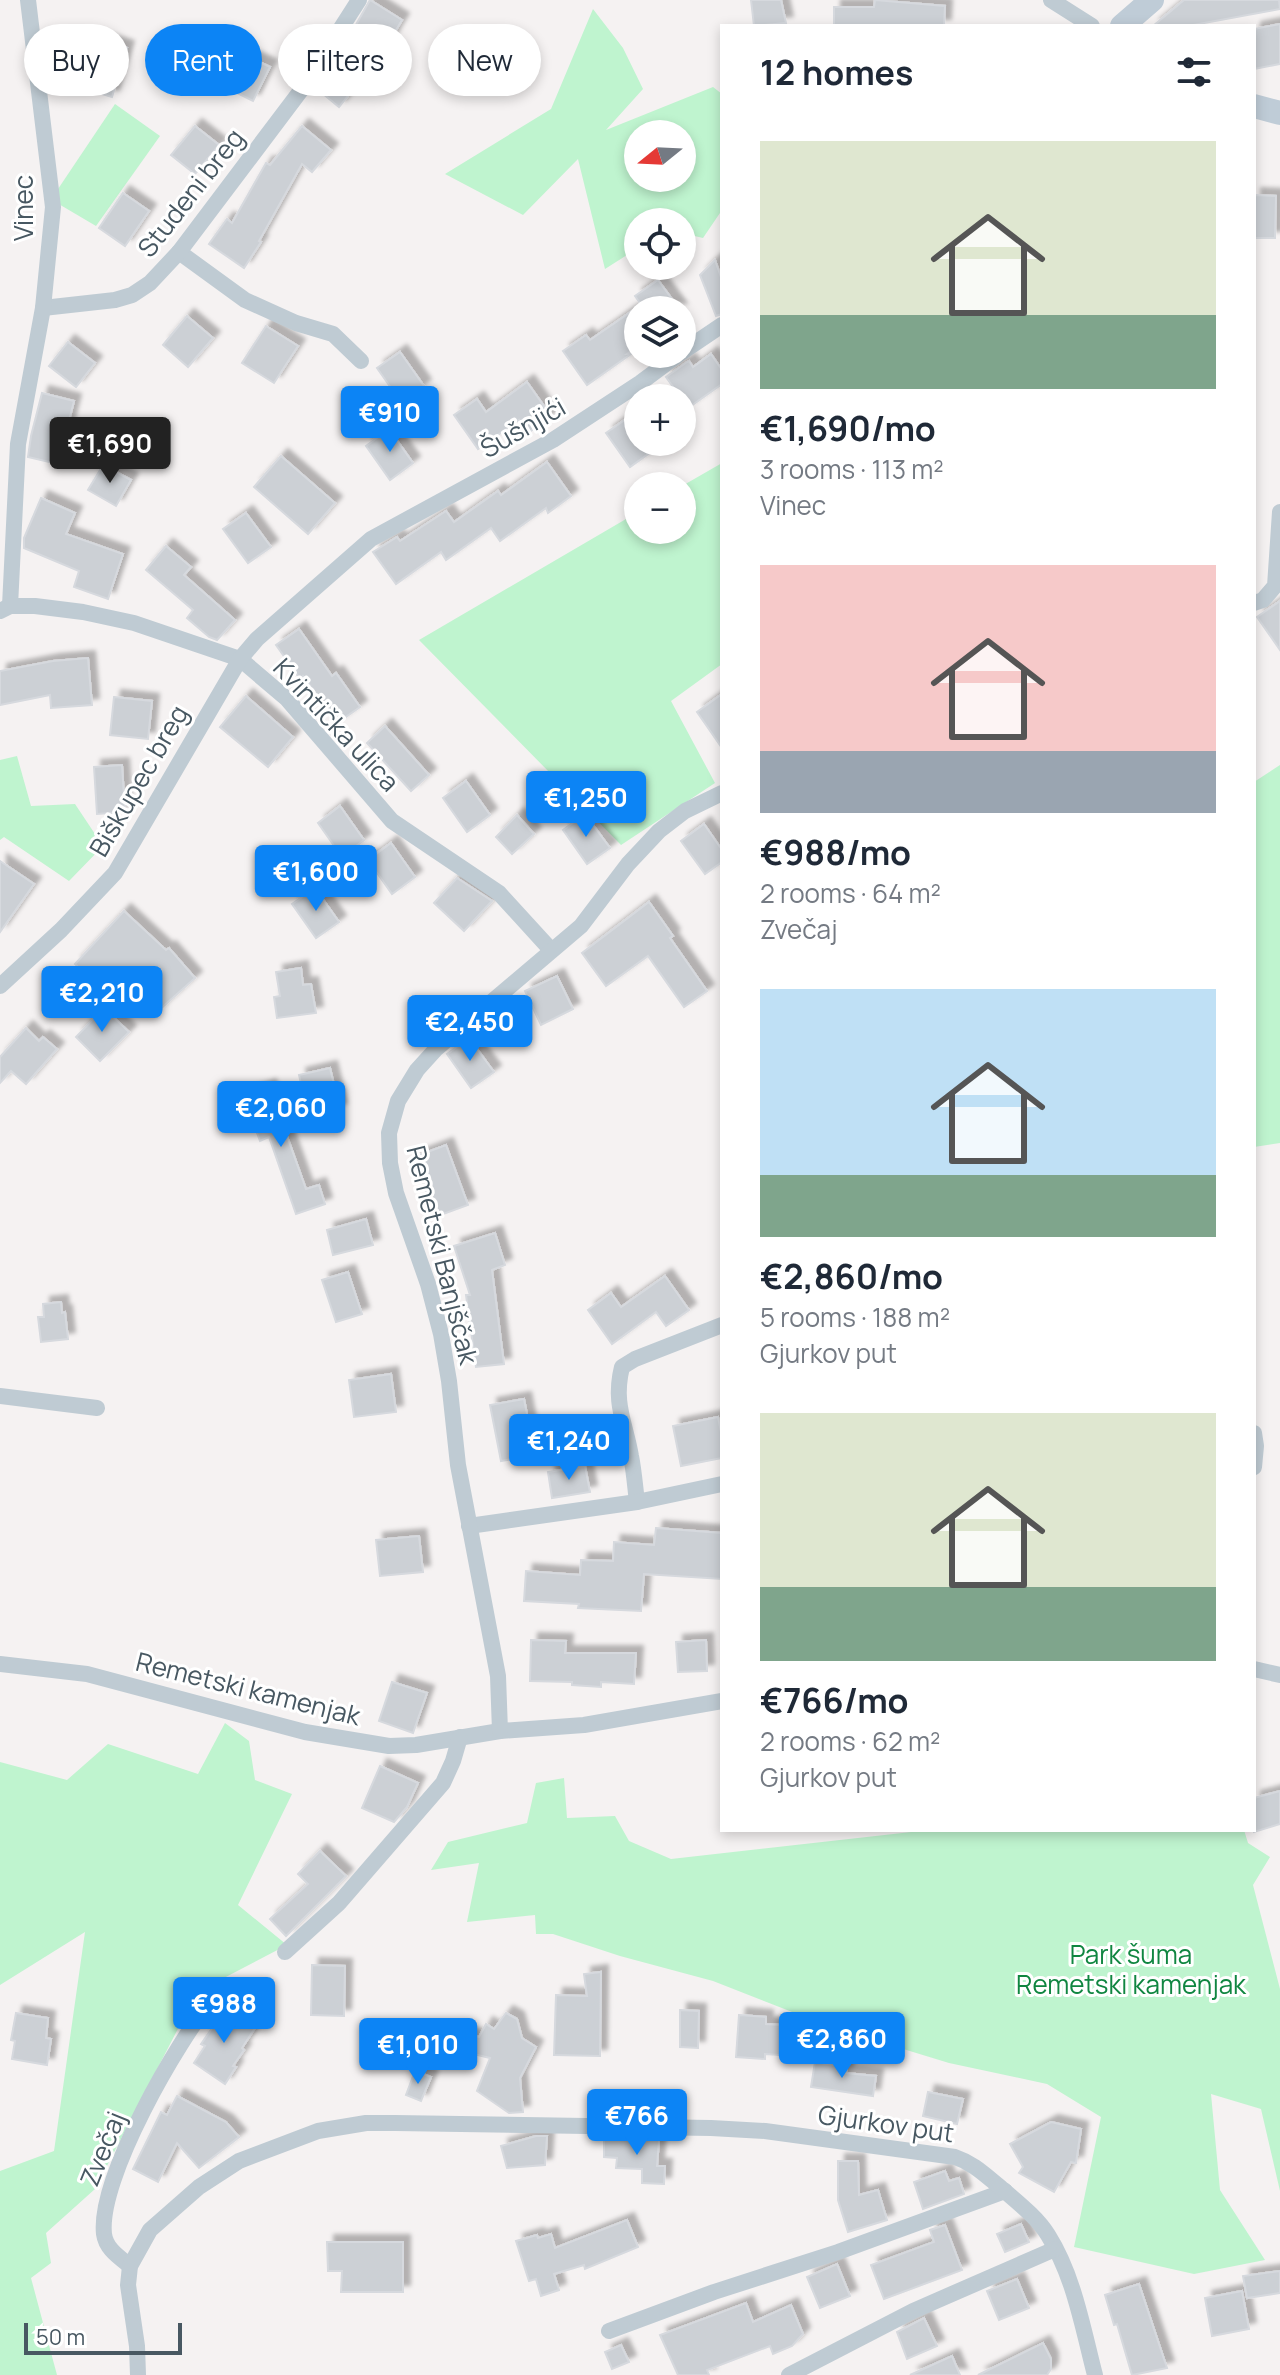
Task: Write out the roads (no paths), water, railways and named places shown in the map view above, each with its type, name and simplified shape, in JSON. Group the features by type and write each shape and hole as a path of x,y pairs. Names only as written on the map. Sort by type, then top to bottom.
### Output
{"main road":[{"path":"1124,24 1152,0"},
{"path":"1256,107 1280,113"}],"street":[{"name":"Vinec","path":"5,609 18,444 43,308 53,207 28,0"},
{"name":"Studeni breg","path":"43,308 115,300 132,295 150,283 179,252 302,89 359,0"},
{"path":"1051,0 1085,21"},
{"path":"1071,0 1085,21"},
{"path":"179,252 245,300 296,323 333,334 361,361"},
{"name":"Šušnjići","path":"696,343 720,326"},
{"name":"Šušnjići","path":"240,659 257,639 371,539 553,440 660,368"},
{"path":"1256,602 1263,600 1275,586 1280,512"},
{"name":"Kvintička ulica","path":"5,609 35,606 134,623 240,659 287,699 392,821 499,893 551,950"},
{"name":"Biškupec breg","path":"0,986 61,930 115,873 240,659"},
{"name":"Remetski Banjščak","path":"500,1731 498,1676 458,1465 441,1334 428,1284 396,1193 390,1163 389,1133 398,1101 417,1070 436,1049 581,926 628,864 659,831 685,811 720,794"},
{"path":"637,1502 631,1454 616,1388 622,1367 720,1326"},
{"path":"0,1396 97,1408"},
{"path":"469,1526 637,1502 720,1484"},
{"name":"Remetski kamenjak","path":"0,1664 87,1674 305,1732 357,1742 416,1745 500,1731 584,1725 720,1701"},
{"path":"1256,1669 1280,1675"},
{"path":"285,1952 339,1903 443,1783 460,1737"},
{"name":"Zvečaj","path":"130,2266 111,2250 104,2235 111,2182 142,2115 184,2037 214,1997"},
{"name":"Gjurkov put","path":"130,2266 150,2230 199,2187 239,2161 318,2131 366,2123 765,2131 955,2157 969,2162 1005,2191 1047,2233 1077,2307 1094,2375"},
{"path":"609,2331 1005,2191"},
{"path":"789,2375 913,2311 1055,2249"},
{"path":"130,2266 128,2293 137,2346 138,2375"}],"park label":[{"name":"Park šuma Remetski kamenjak","path":"1131,1970"}]}
